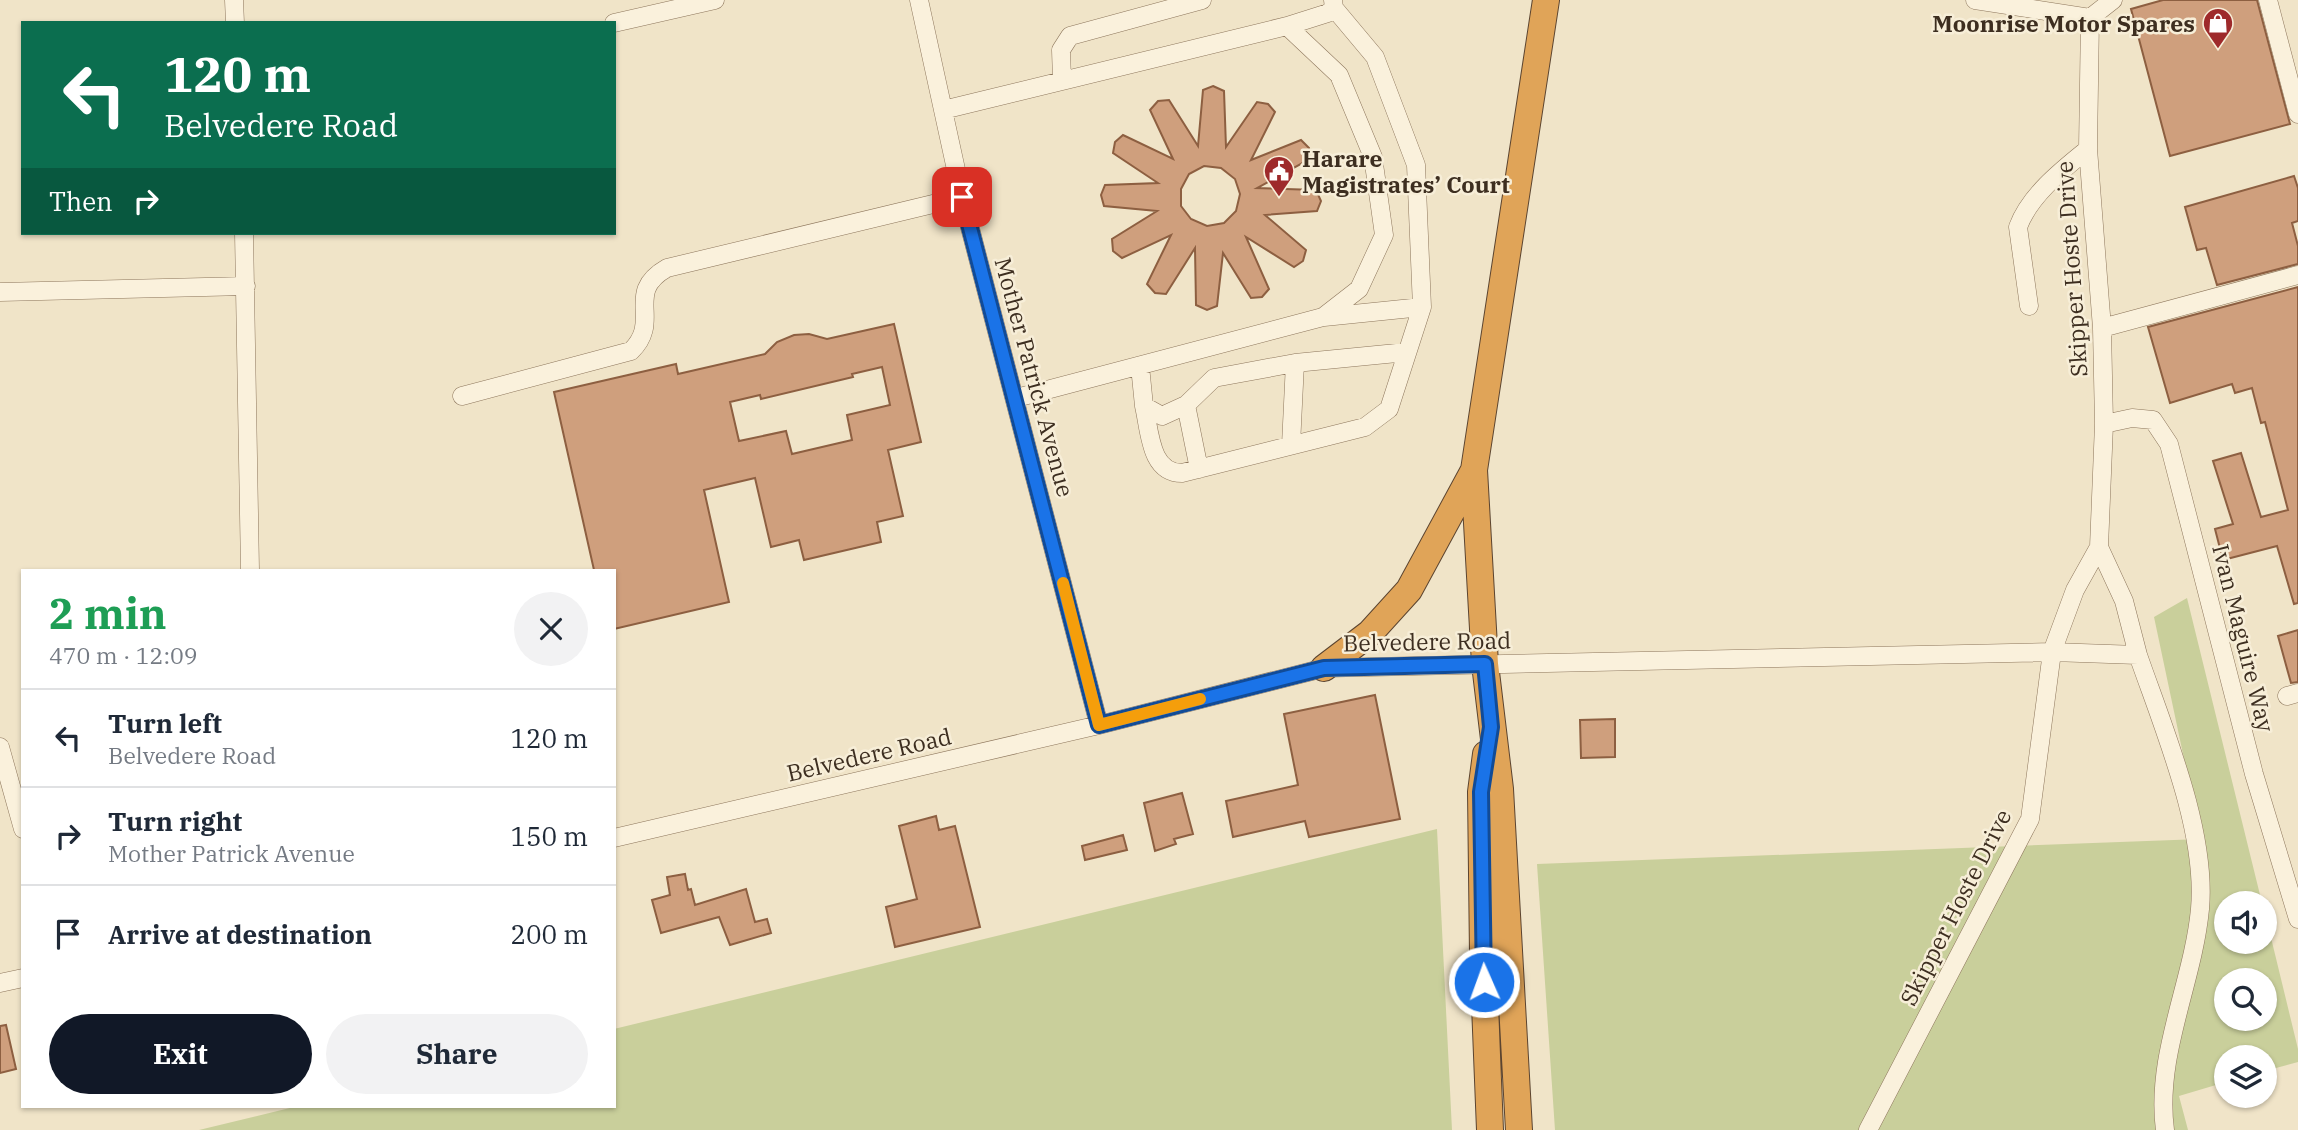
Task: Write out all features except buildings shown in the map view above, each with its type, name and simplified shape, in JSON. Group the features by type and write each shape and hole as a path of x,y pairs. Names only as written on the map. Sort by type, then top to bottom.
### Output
{"highway":[{"path":"1519,1130 1500,789 1485,664 1474,470 1546,0"},
{"path":"1324,668 1370,633 1409,590 1474,470"},
{"path":"1490,1130 1483,954 1481,792 1491,727"}],"street":[{"path":"234,0 235,21"},
{"path":"616,23 715,0"},
{"name":"Mother Patrick Avenue","path":"919,0 962,197 1099,725"},
{"path":"1062,80 1061,50 1070,36 1202,0"},
{"path":"1975,0 2090,18 2113,0"},
{"path":"2268,0 2298,114"},
{"path":"943,110 1287,26 1328,13 1333,4 1375,57 1416,165 1422,307 1389,409 1365,427 1199,469 1168,473 1158,464 1144,406 1140,366"},
{"name":"Skipper Hoste Drive","path":"1868,1130 2030,819 2052,652 2075,590 2099,547 2104,425 2102,328 2088,149 2090,18"},
{"path":"1287,26 1339,75 1373,157 1384,235 1359,289 1323,317"},
{"path":"2029,306 2018,227 2048,185 2088,149"},
{"path":"462,396 631,351 642,341 645,330 645,288 653,276 667,268 962,197"},
{"path":"244,235 250,569"},
{"path":"2102,328 2298,275"},
{"path":"0,292 246,286"},
{"path":"1016,398 1323,317 1422,307"},
{"path":"1144,406 1161,416 1186,405 1214,378 1295,363 1407,352"},
{"path":"1291,444 1295,363"},
{"path":"1186,405 1199,469"},
{"name":"Ivan Maguire Way","path":"2104,425 2132,418 2154,420 2169,444 2253,774 2298,919"},
{"name":"Skipper Hoste Drive","path":"2099,547 2124,601 2138,656 2172,756 2199,853 2202,882 2200,913 2166,1070 2162,1107 2165,1130"},
{"path":"2052,652 2138,656"},
{"name":"Belvedere Road","path":"616,838 1099,725 1324,668 2052,652"},
{"path":"0,747 21,822"},
{"path":"0,983 21,978"}],"green space":[{"path":"2187,598 2259,891 2214,891 2214,954 2275,954 2298,1049 2298,1062 2277,1068 2277,1045 2214,1045 2214,1086 2179,1096 2188,1130 1555,1130 1537,864 2201,839 2154,617"},
{"path":"1437,829 1452,1130 199,1130 290,1108 616,1108 616,1029"}],"slow traffic":[{"path":"1063,583 1099,725 1200,699"}],"place":[{"name":"Moonrise Motor Spares","path":"2218,50"},
{"name":"Harare Magistrates’ Court","path":"1279,198"}],"route":[{"path":"962,197 1099,725 1324,668 1485,664 1491,727 1481,792 1484,982"}]}
